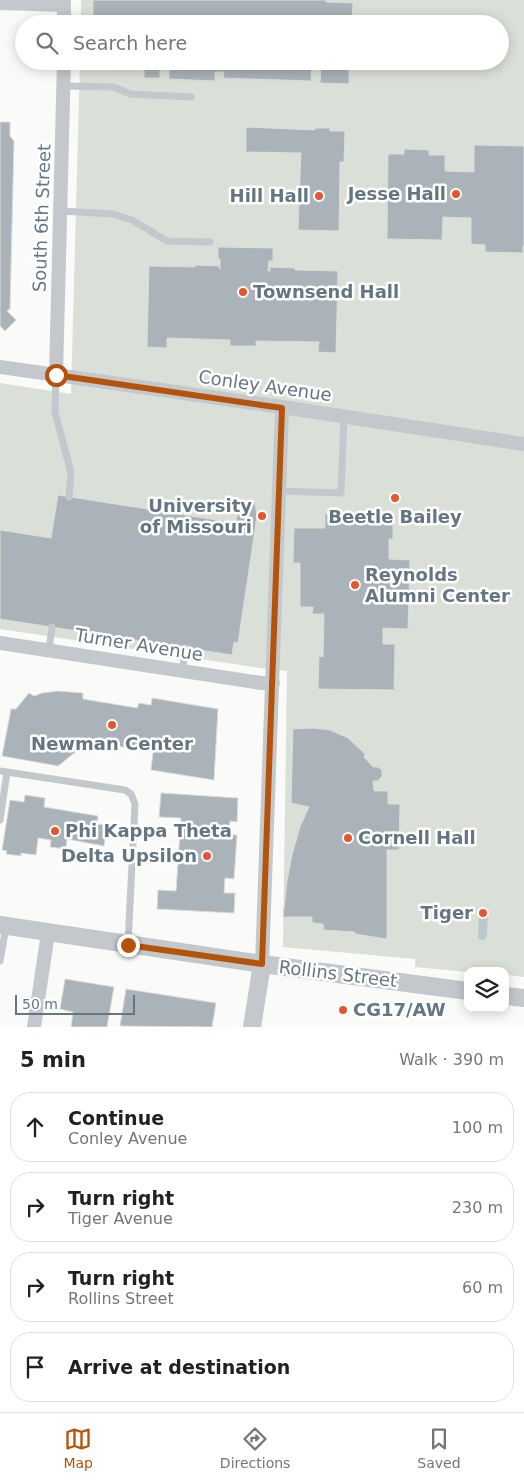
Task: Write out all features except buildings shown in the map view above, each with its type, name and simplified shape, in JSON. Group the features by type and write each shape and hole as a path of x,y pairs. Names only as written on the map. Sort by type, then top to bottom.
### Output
{"street":[{"path":"0,3 64,3"},
{"name":"South 6th Street","path":"56,375 64,70"},
{"name":"Conley Avenue","path":"0,368 524,444"},
{"path":"252,1027 262,964 282,408"},
{"name":"Turner Avenue","path":"0,643 260,683 273,683"},
{"name":"Rollins Street","path":"3,926 262,964 464,990"},
{"path":"34,1027 48,933"},
{"path":"509,996 524,998"}],"lane":[{"path":"64,86 114,87 130,94 191,96"},
{"path":"61,211 113,214 132,220 167,241 210,242"},
{"path":"56,375 55,412 71,474 69,497"},
{"path":"280,491 341,493 344,417"},
{"path":"49,650 52,627"},
{"path":"182,671 186,648"},
{"path":"0,820 3,771 125,790 131,794 135,804 128,945"},
{"path":"0,961 3,926"}],"shaded area":[{"name":"University of Missouri","path":"81,0 524,0 524,977 509,975 509,967 464,967 464,972 415,967 415,959 283,947 287,671 0,629 0,383 71,394 80,70 509,70 509,15 81,15"},
{"path":"479,909 488,909 487,936 484,940 479,939 478,936"}],"place":[{"name":"Jesse Hall","path":"456,194"},
{"name":"Hill Hall","path":"319,196"},
{"name":"Townsend Hall","path":"243,292"},
{"name":"Beetle Bailey","path":"395,498"},
{"name":"University of Missouri","path":"262,516"},
{"name":"Reynolds Alumni Center","path":"355,585"},
{"name":"Newman Center","path":"112,725"},
{"name":"Phi Kappa Theta","path":"55,831"},
{"name":"Cornell Hall","path":"348,838"},
{"name":"Delta Upsilon","path":"207,856"},
{"name":"Tiger","path":"483,913"},
{"name":"CG17/AW","path":"343,1010"}],"route":[{"path":"56,375 282,408 262,964 128,945"}]}
